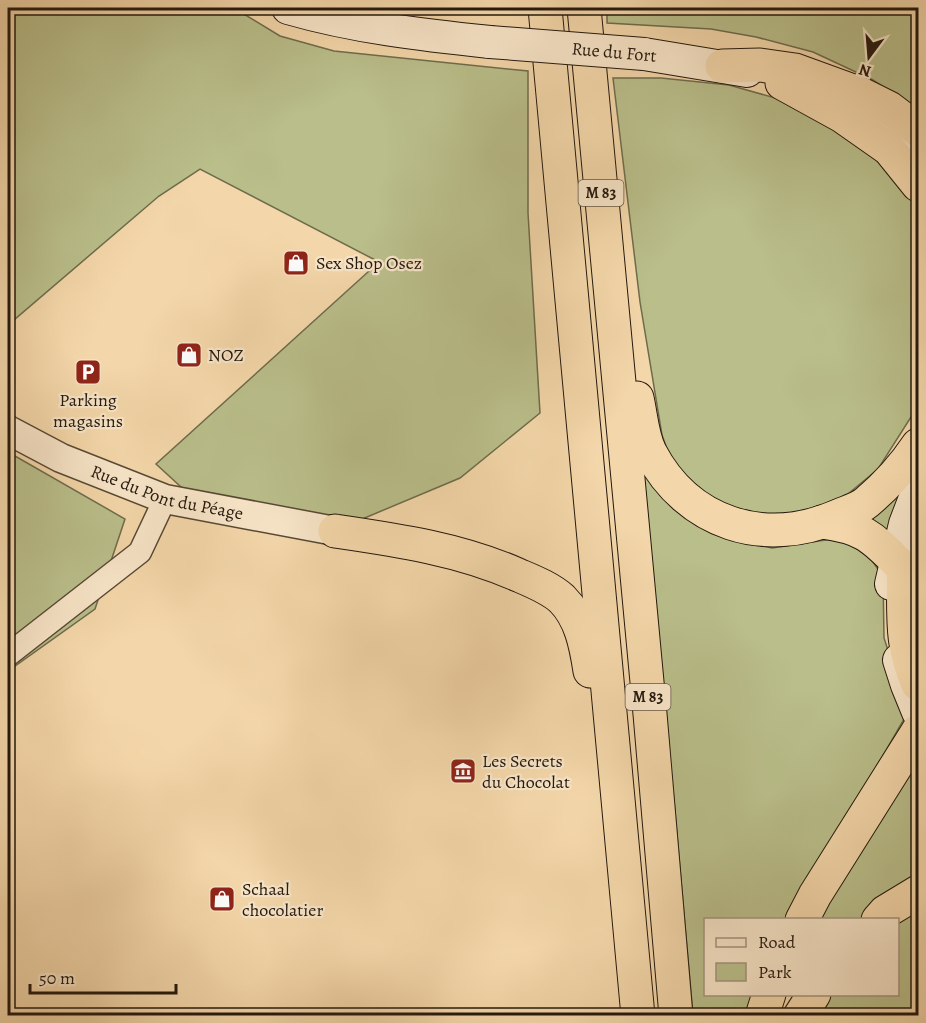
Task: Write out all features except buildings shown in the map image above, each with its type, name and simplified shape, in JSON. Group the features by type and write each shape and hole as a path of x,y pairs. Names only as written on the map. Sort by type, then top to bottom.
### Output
{"highway":[{"name":"M 83","path":"545,8 638,1016"},
{"name":"M 83","path":"584,8 676,1016"},
{"path":"722,66 760,65 795,70 861,94 889,108 918,130"},
{"path":"768,76 842,116 889,149 918,185"},
{"path":"618,378 637,398 649,450 682,496 709,514 736,525 759,530 781,530 822,522 865,504 905,464 918,445"},
{"path":"822,522 848,525 907,559 903,568 902,620 905,642 918,684"},
{"path":"335,531 463,554 495,564 536,582 561,599 580,625 587,652 592,691 613,727"},
{"path":"803,918 916,728"},
{"path":"880,918 885,912 918,892"},
{"path":"762,1016 768,996"},
{"path":"800,1016 813,996"}],"main road":[{"name":"Rue du Fort","path":"288,8 350,24 417,35 644,54 722,66 768,76 829,95 853,108 896,136 918,158"},
{"path":"918,490 905,524 915,641 918,652"},
{"path":"907,559 891,579 891,633 916,728"}],"street":[{"name":"Rue du Pont du Péage","path":"8,430 61,458 165,499 335,531"},
{"path":"8,655 140,552 165,499"}],"green space":[{"path":"8,8 234,8 280,36 334,51 528,71 528,213 540,413 460,478 324,533 204,508 156,464 379,262 200,169 159,196 8,325"},
{"path":"438,8 522,8 522,14 447,9"},
{"path":"607,8 918,8 918,110 873,80 813,52 756,37 711,29 607,23"},
{"path":"613,78 661,78 729,85 800,105 845,134 894,175 916,207 918,213 918,406 878,469 831,508 790,517 755,515 718,505 673,465 662,435 640,302"},
{"path":"8,452 125,519 95,609 8,671"},
{"path":"639,458 734,539 772,548 839,538 866,551 883,577 884,638 908,712 790,918 704,918 704,996 756,996 748,1015 693,1015 674,800"},
{"path":"915,464 893,544 856,517"},
{"path":"918,761 918,879 885,899 861,918 817,918"},
{"path":"918,905 918,1015 812,1016 828,996 899,996 899,921"}],"place":[{"name":"Sex Shop Osez","path":"296,263"},
{"name":"NOZ","path":"189,355"},
{"name":"Parking magasins","path":"88,372"},
{"name":"Les Secrets du Chocolat","path":"463,771"},
{"name":"Schaal chocolatier","path":"222,899"}]}
